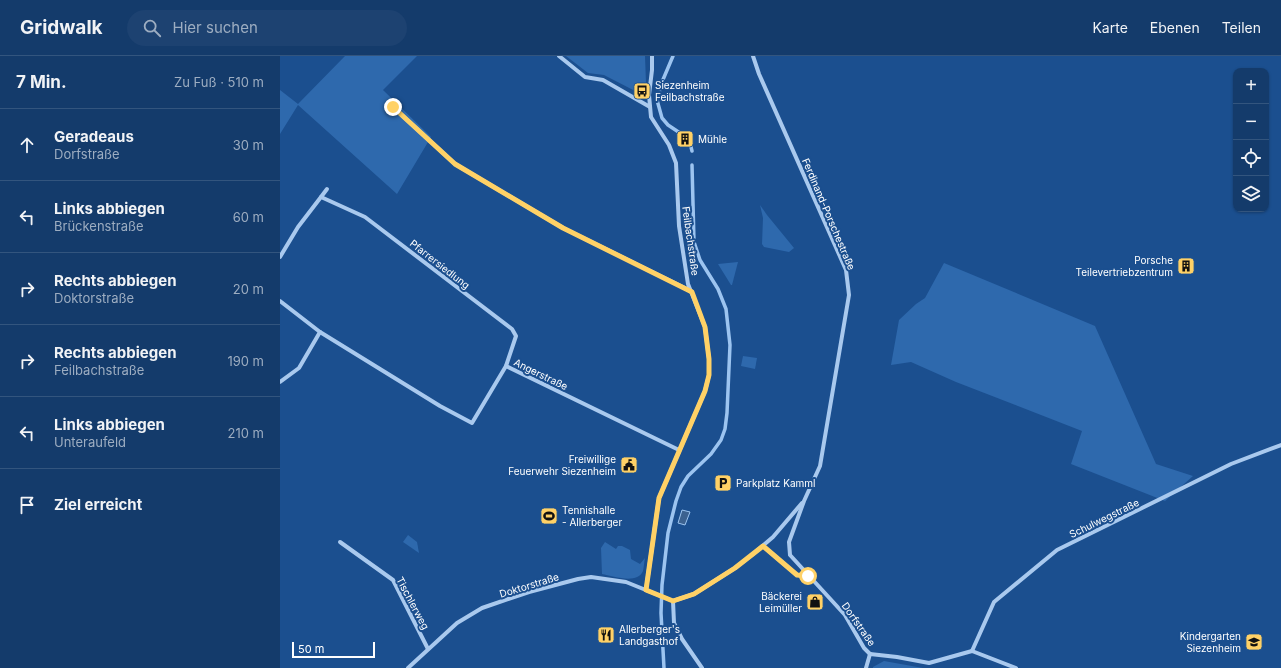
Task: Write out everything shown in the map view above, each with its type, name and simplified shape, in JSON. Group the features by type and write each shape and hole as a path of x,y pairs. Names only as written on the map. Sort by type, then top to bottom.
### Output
{"street":[{"path":"559,56 585,77 603,80 650,106"},
{"name":"Feilbachstraße","path":"646,590 658,503 705,391 709,375 709,359 705,327 688,284 679,226 676,163 669,145 651,117 649,95 652,56"},
{"name":"Ferdinand-Porschestraße","path":"753,56 759,74 846,270 849,295 820,466 804,501"},
{"path":"393,107 455,164 563,228 692,292"},
{"path":"280,256 298,227 327,189"},
{"name":"Pfarrersiedlung","path":"321,197 365,217 512,329 516,336 506,366"},
{"name":"Angerstraße","path":"280,301 320,332 440,406 472,422 506,366 679,450"},
{"path":"280,382 299,368 320,332"},
{"name":"Schulwegstraße","path":"972,651 994,602 1057,550 1231,464 1281,445"},
{"path":"702,668 682,639 674,623 673,601 694,594 735,568 773,537 804,501"},
{"name":"Dorfstraße","path":"804,501 790,542 790,555 845,614 864,648 870,654 866,668"},
{"name":"Tischlerweg","path":"340,542 393,580 428,649"},
{"name":"Dorfstraße","path":"763,546 797,575 808,576"},
{"name":"Doktorstraße","path":"408,668 456,623 482,608 556,584 591,577 626,582 673,601"},
{"path":"870,654 897,657 929,664 972,651 1016,668"},
{"path":"998,668 1001,662"}],"shaded area":[{"path":"345,56 417,56 383,90 431,137 397,194 298,105 280,134 280,90 298,104"},
{"path":"566,56 645,56 646,83 637,92 604,75 588,73"},
{"path":"760,205 794,248 789,252 764,247 762,244 763,218"},
{"path":"738,262 732,285 731,285 718,264"},
{"path":"944,263 1095,326 1156,464 1193,476 1165,501 1071,464 1082,431 956,382 911,362 891,365 899,320 916,304 925,298"},
{"path":"743,356 757,358 755,369 741,366"},
{"path":"682,510 690,512 685,525 678,523"},
{"path":"408,535 417,542 419,553 403,542"},
{"path":"605,542 616,549 618,546 622,546 630,550 631,559 640,564 645,558 643,571 640,575 636,578 630,579 602,574 601,548"},
{"path":"884,661 923,668 873,668"}],"waterway":[{"path":"673,56 662,82 657,100 662,118 668,125 689,139 692,151"},
{"path":"664,668 661,613 662,585 668,533 681,487 688,476 711,454 721,440 725,429 727,413 730,345 726,309 718,289 700,260 694,242 692,165"}],"place":[{"name":"Siezenheim Feilbachstraße","path":"642,91"},
{"name":"Mühle","path":"685,139"},
{"name":"Porsche Teilevertriebzentrum","path":"1186,266"},
{"name":"Freiwillige Feuerwehr Siezenheim","path":"629,465"},
{"name":"Parkplatz Kamml","path":"723,483"},
{"name":"Tennishalle - Allerberger","path":"549,516"},
{"name":"Bäckerei Leimüller","path":"815,602"},
{"name":"Allerberger's Landgasthof","path":"606,635"},
{"name":"Kindergarten Siezenheim","path":"1254,642"}],"route":[{"path":"393,107 455,164 563,228 692,292 705,327 709,359 709,375 705,391 659,498 646,590 673,601 694,594 735,568 763,546 797,575 808,576"}]}
